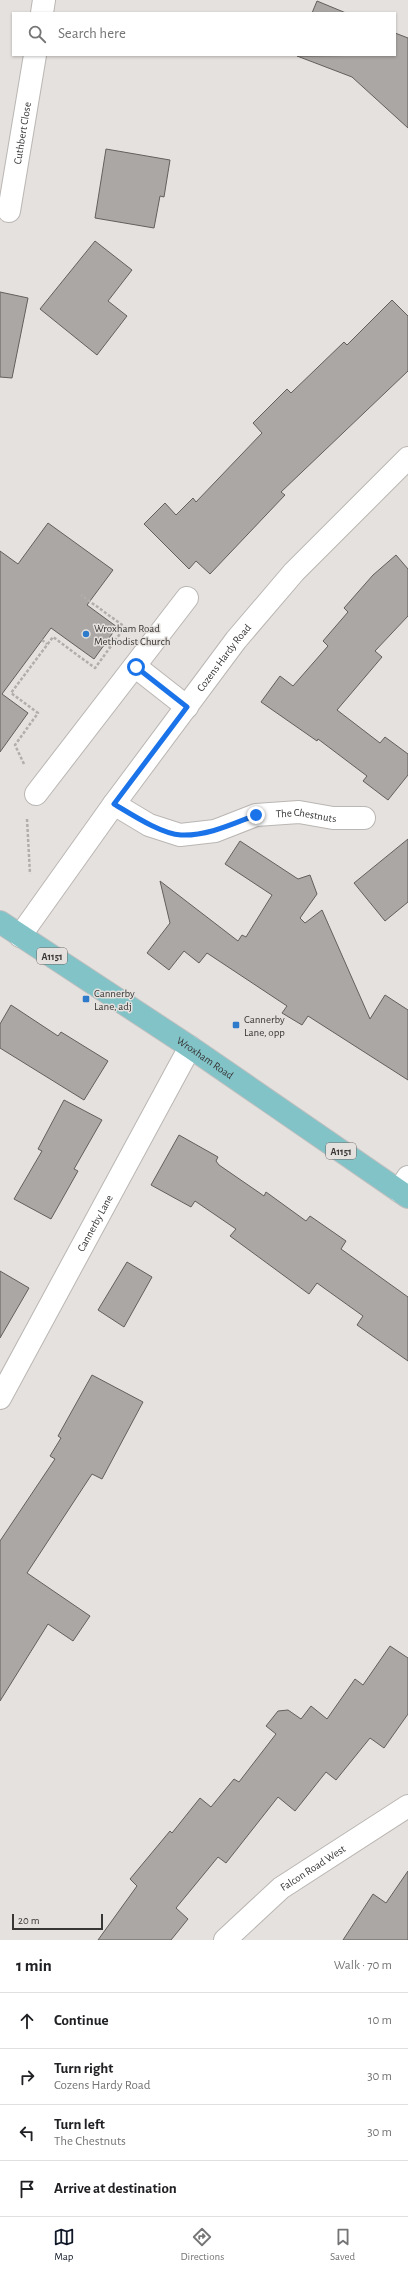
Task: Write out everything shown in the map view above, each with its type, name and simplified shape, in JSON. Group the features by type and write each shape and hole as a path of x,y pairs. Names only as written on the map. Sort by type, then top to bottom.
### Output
{"main road":[{"name":"Wroxham Road","path":"0,922 405,1189"}],"street":[{"path":"42,12 44,0"},
{"name":"Cuthbert Close","path":"9,211 35,56"},
{"name":"Cozens Hardy Road","path":"20,936 114,804 236,640 294,572 408,458"},
{"path":"36,794 136,667 187,598"},
{"path":"136,667 187,707"},
{"name":"The Chestnuts","path":"114,804 149,824 180,835 215,831 256,815 299,812 333,818 364,818"},
{"name":"Cannerby Lane","path":"0,1398 190,1047"},
{"name":"Falcon Road West","path":"229,1939 281,1888 408,1806"}],"path":[{"path":"24,772 24,764 15,745 38,713 11,693 53,637 95,668 125,627 81,595"},
{"path":"42,640 47,644"},
{"path":"27,818 30,876"}],"building":[{"path":"317,1 344,12 312,12"},
{"path":"396,33 408,38 408,128 352,77 297,56 396,56"},
{"path":"106,149 170,160 164,197 160,196 154,228 95,218"},
{"path":"95,241 132,270 108,301 127,316 97,355 40,309"},
{"path":"0,292 28,298 12,378 0,377"},
{"path":"392,300 408,316 408,371 281,492 285,495 210,574 196,561 189,569 144,524 165,503 176,515 193,498 196,502 262,433 253,423 287,389 291,393 344,342 347,345"},
{"name":"Wroxham Road Methodist Church","path":"48,523 113,570 87,605 117,627 94,659 51,628 2,694 28,713 0,752 0,551 18,564"},
{"path":"396,555 408,569 408,616 375,651 382,657 337,710 380,743 385,737 408,754 408,775 388,800 363,781 367,776 318,739 317,741 261,702 280,676 293,686 328,646 323,641 348,612 344,608 373,575"},
{"path":"408,839 408,902 385,921 354,883"},
{"path":"240,841 298,879 310,875 317,894 300,918 305,923 322,910 370,1019 385,995 408,1010 408,1080 308,1016 302,1025 282,1013 287,1006 207,953 199,963 184,951 169,970 147,953 170,923 160,881 238,941 242,935 246,937 272,895 225,864"},
{"path":"11,1005 58,1036 61,1032 108,1061 84,1100 0,1048 0,1024"},
{"path":"64,1100 102,1120 74,1169 78,1171 51,1219 14,1199 42,1151 38,1149"},
{"path":"179,1135 218,1157 216,1161 219,1165 264,1196 266,1192 306,1221 310,1216 346,1241 341,1249 408,1297 408,1361 357,1325 363,1316 317,1283 309,1294 230,1236 236,1229 195,1201 191,1207 151,1185"},
{"path":"127,1262 152,1277 124,1327 98,1310"},
{"path":"0,1271 29,1288 0,1338"},
{"path":"92,1375 143,1402 102,1479 92,1474 27,1573 90,1616 73,1641 48,1624 0,1701 0,1541 55,1459 50,1456 61,1438 58,1436"},
{"path":"390,1646 408,1658 408,1714 384,1748 370,1738 336,1780 326,1772 295,1811 278,1797 226,1863 218,1857 176,1908 188,1919 171,1940 98,1940 137,1886 130,1879 170,1831 172,1833 200,1798 211,1807 234,1779 239,1782 276,1734 266,1726 278,1711 288,1710 301,1719 311,1706 327,1719 355,1679 363,1685"},
{"path":"408,1871 408,1940 343,1940 373,1894 386,1903"}],"place":[{"name":"Wroxham Road Methodist Church","path":"86,634"},
{"name":"Cannerby Lane, adj","path":"86,999"},
{"name":"Cannerby Lane, opp","path":"236,1025"}],"route":[{"path":"136,667 187,707 114,804 149,824 180,835 215,831 256,815"}]}
